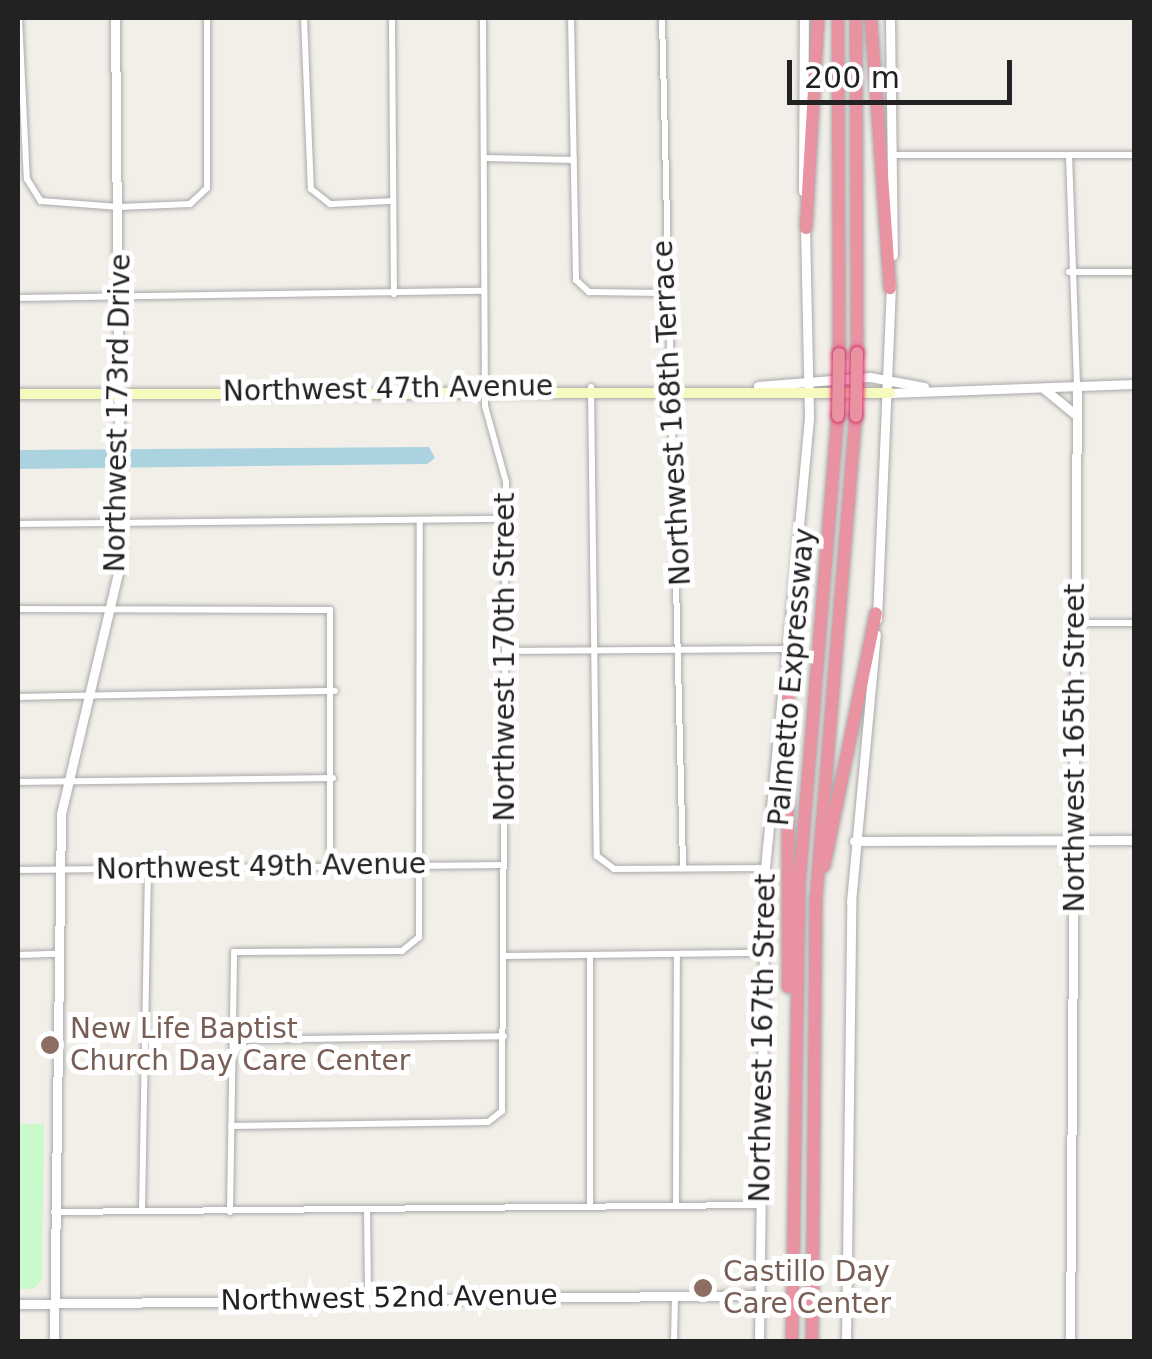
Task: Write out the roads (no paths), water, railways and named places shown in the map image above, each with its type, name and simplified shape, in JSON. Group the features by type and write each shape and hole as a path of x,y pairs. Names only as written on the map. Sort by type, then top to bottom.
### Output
{"highway":[{"path":"806,228 818,18"},
{"name":"Palmetto Expressway","path":"792,1342 794,1033 838,416 838,18"},
{"name":"Palmetto Expressway","path":"812,1342 816,898 856,416 856,18"},
{"path":"871,18 890,288"},
{"path":"816,898 876,612"},
{"path":"788,650 794,1033"}],"main road":[{"name":"Northwest 47th Avenue","path":"18,394 758,386 810,392 890,392"}],"street":[{"path":"19,18 27,180 41,201 68,207 190,204 207,188 212,155 207,18"},
{"name":"Northwest 173rd Drive","path":"54,1342 58,870 68,782 112,610 120,522 121,297 115,18"},
{"path":"304,18 305,162 312,190 330,204 391,201"},
{"path":"392,18 394,294"},
{"name":"Northwest 170th Street","path":"231,1126 497,1118 504,1036 506,519 485,388 484,18"},
{"path":"571,18 576,280 589,292 664,293"},
{"name":"Northwest 168th Terrace","path":"662,18 664,293 681,650 683,868"},
{"name":"Northwest 167th Street","path":"759,1342 765,868 810,392 804,18"},
{"path":"846,1342 854,842 876,612 890,392 893,155 890,18"},
{"path":"893,155 1134,155"},
{"name":"Northwest 165th Street","path":"1069,155 1069,272 1076,385 1070,1342"},
{"path":"484,158 574,160"},
{"path":"1069,272 1134,272"},
{"path":"18,298 483,291"},
{"name":"Northwest 47th Avenue","path":"758,386 808,378 889,378 924,386"},
{"name":"Northwest 47th Avenue","path":"890,392 924,386 1134,384"},
{"path":"1036,386 1076,415"},
{"path":"591,387 600,863 765,868"},
{"path":"18,524 506,519"},
{"path":"230,1212 234,952 402,951 419,937 420,520"},
{"path":"18,609 302,606 330,610 334,620 335,691 330,864"},
{"path":"1076,623 1134,623"},
{"path":"506,651 788,650"},
{"path":"18,697 335,691"},
{"path":"18,782 333,778"},
{"path":"854,842 1134,840"},
{"name":"Northwest 49th Avenue","path":"18,870 504,865"},
{"path":"142,1211 148,868"},
{"path":"504,956 764,953"},
{"path":"18,955 56,954"},
{"path":"676,1206 677,954"},
{"path":"590,956 590,1207"},
{"path":"231,1040 504,1036"},
{"path":"54,1212 761,1205"},
{"path":"368,1210 368,1298"},
{"name":"Northwest 52nd Avenue","path":"18,1304 760,1295"},
{"path":"674,1296 674,1342"}],"water":[{"path":"429,447 435,458 427,464 18,469 18,450"}],"place":[{"name":"New Life Baptist Church Day Care Center","path":"50,1045"},
{"name":"Castillo Day Care Center","path":"703,1288"}]}
